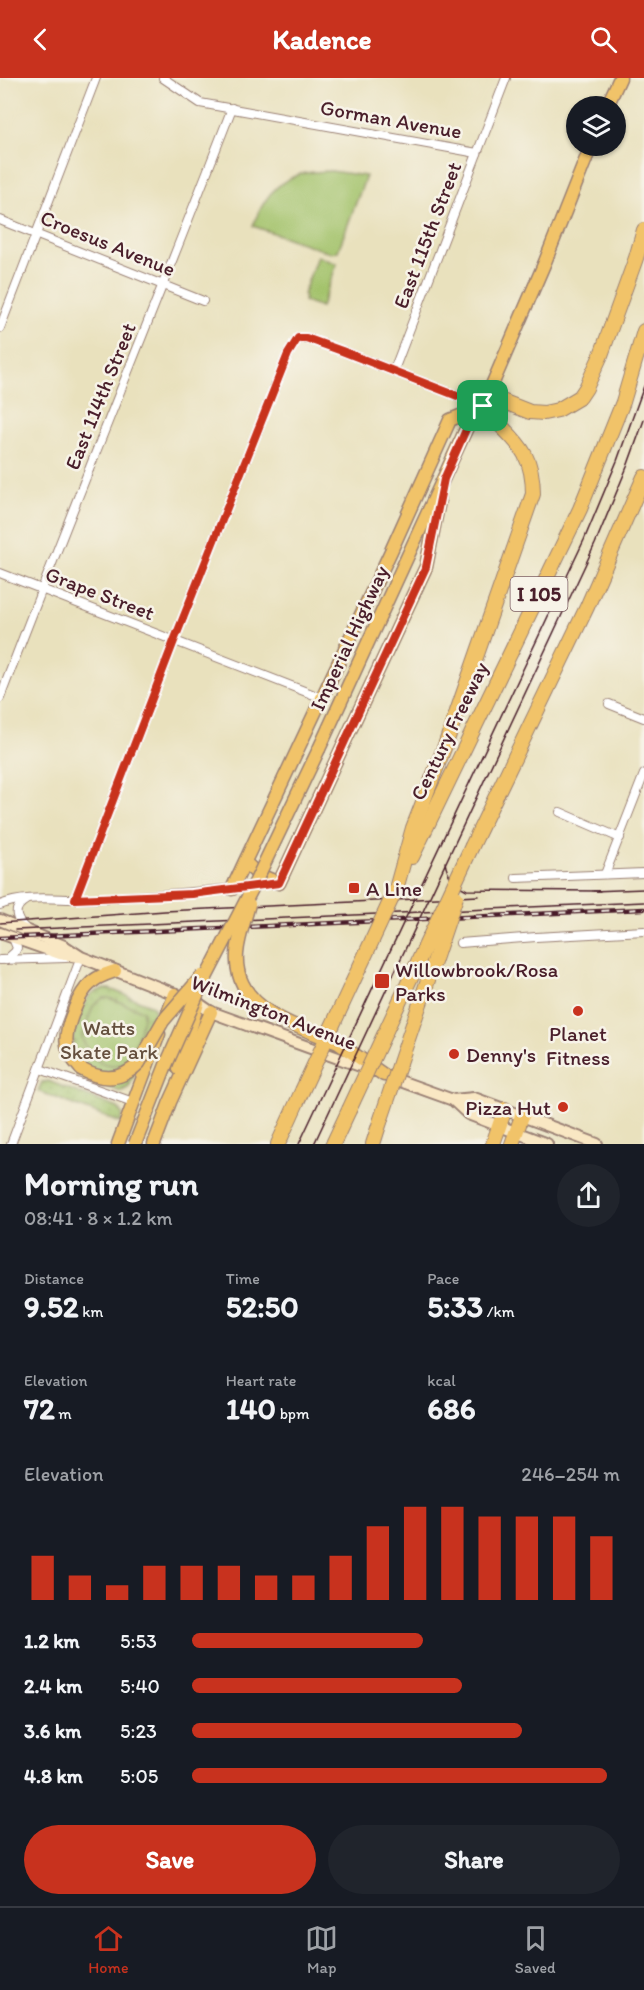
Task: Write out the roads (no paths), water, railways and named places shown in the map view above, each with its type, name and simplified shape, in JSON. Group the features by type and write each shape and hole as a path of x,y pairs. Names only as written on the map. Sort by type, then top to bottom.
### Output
{"highway":[{"path":"411,849 533,494 533,475 519,444 483,406 502,401 530,412 544,413 558,410 580,397 601,355 644,230"},
{"name":"Century Freeway","path":"278,1144 396,889 411,849 580,509 623,402 644,331"},
{"name":"I 105","path":"333,1144 587,607 644,477"},
{"path":"373,1144 472,846"},
{"path":"493,1144 505,1109"},
{"path":"514,1138 522,1116"}],"main road":[{"path":"612,96 620,78"},
{"name":"Imperial Highway","path":"135,1144 166,1065 212,964 254,885 319,749 468,425 483,406 545,262 587,156"},
{"path":"232,889 450,420 483,406"},
{"path":"245,862 257,874 279,883 426,567 444,479"},
{"path":"254,885 237,954 237,963 245,987 255,1003 274,1017 338,1043 384,1075"},
{"name":"Wilmington Avenue","path":"0,920 64,946 81,957 198,1003 211,1012 453,1100 468,1114 499,1126 514,1138 547,1144"},
{"name":"Wilmington Avenue","path":"0,933 60,954 81,957"},
{"path":"115,971 91,982 77,1002 69,1022 66,1040 68,1051 81,1069 91,1075 105,1078 118,1076 134,1069 140,1063 163,1021 212,964"},
{"path":"118,1144 175,994"},
{"path":"170,1102 198,1003"},
{"path":"154,1144 170,1102 211,1012"},
{"name":"Wilmington Avenue","path":"453,1100 474,1098 597,1144"}],"street":[{"path":"0,328 96,78"},
{"name":"Gorman Avenue","path":"163,78 200,103 477,153"},
{"name":"East 115th Street","path":"394,370 506,78"},
{"name":"East 114th Street","path":"0,698 232,108"},
{"name":"Croesus Avenue","path":"0,220 202,301"},
{"path":"75,899 288,354 298,338 306,338 394,370 483,406"},
{"name":"Grape Street","path":"0,573 322,698"},
{"path":"609,704 644,718"},
{"path":"605,874 644,774"},
{"path":"560,812 620,838"},
{"path":"516,878 644,873"},
{"path":"0,905 26,900 192,894 279,883"},
{"path":"26,900 21,903 15,913 20,924 27,930"},
{"path":"460,943 644,931"},
{"path":"3,960 16,948 13,938"},
{"path":"3,960 81,957 11,1144"},
{"path":"40,1069 133,1102"}],"tram line":[{"path":"299,1144 584,540 617,461 644,386"},
{"path":"314,1144 595,544 644,420"},
{"path":"445,862 452,879 467,890 600,891"},
{"path":"593,891 644,889"},
{"path":"0,923 165,911 479,896"},
{"path":"15,930 644,902"}],"railway":[{"path":"0,938 644,909"}],"place":[{"name":"A Line","path":"354,888"},
{"name":"Willowbrook/Rosa Parks","path":"382,981"},
{"name":"Planet Fitness","path":"578,1011"},
{"name":"Denny's","path":"454,1054"},
{"name":"Pizza Hut","path":"563,1107"}],"park label":[{"name":"Watts Skate Park","path":"109,1039"}]}
